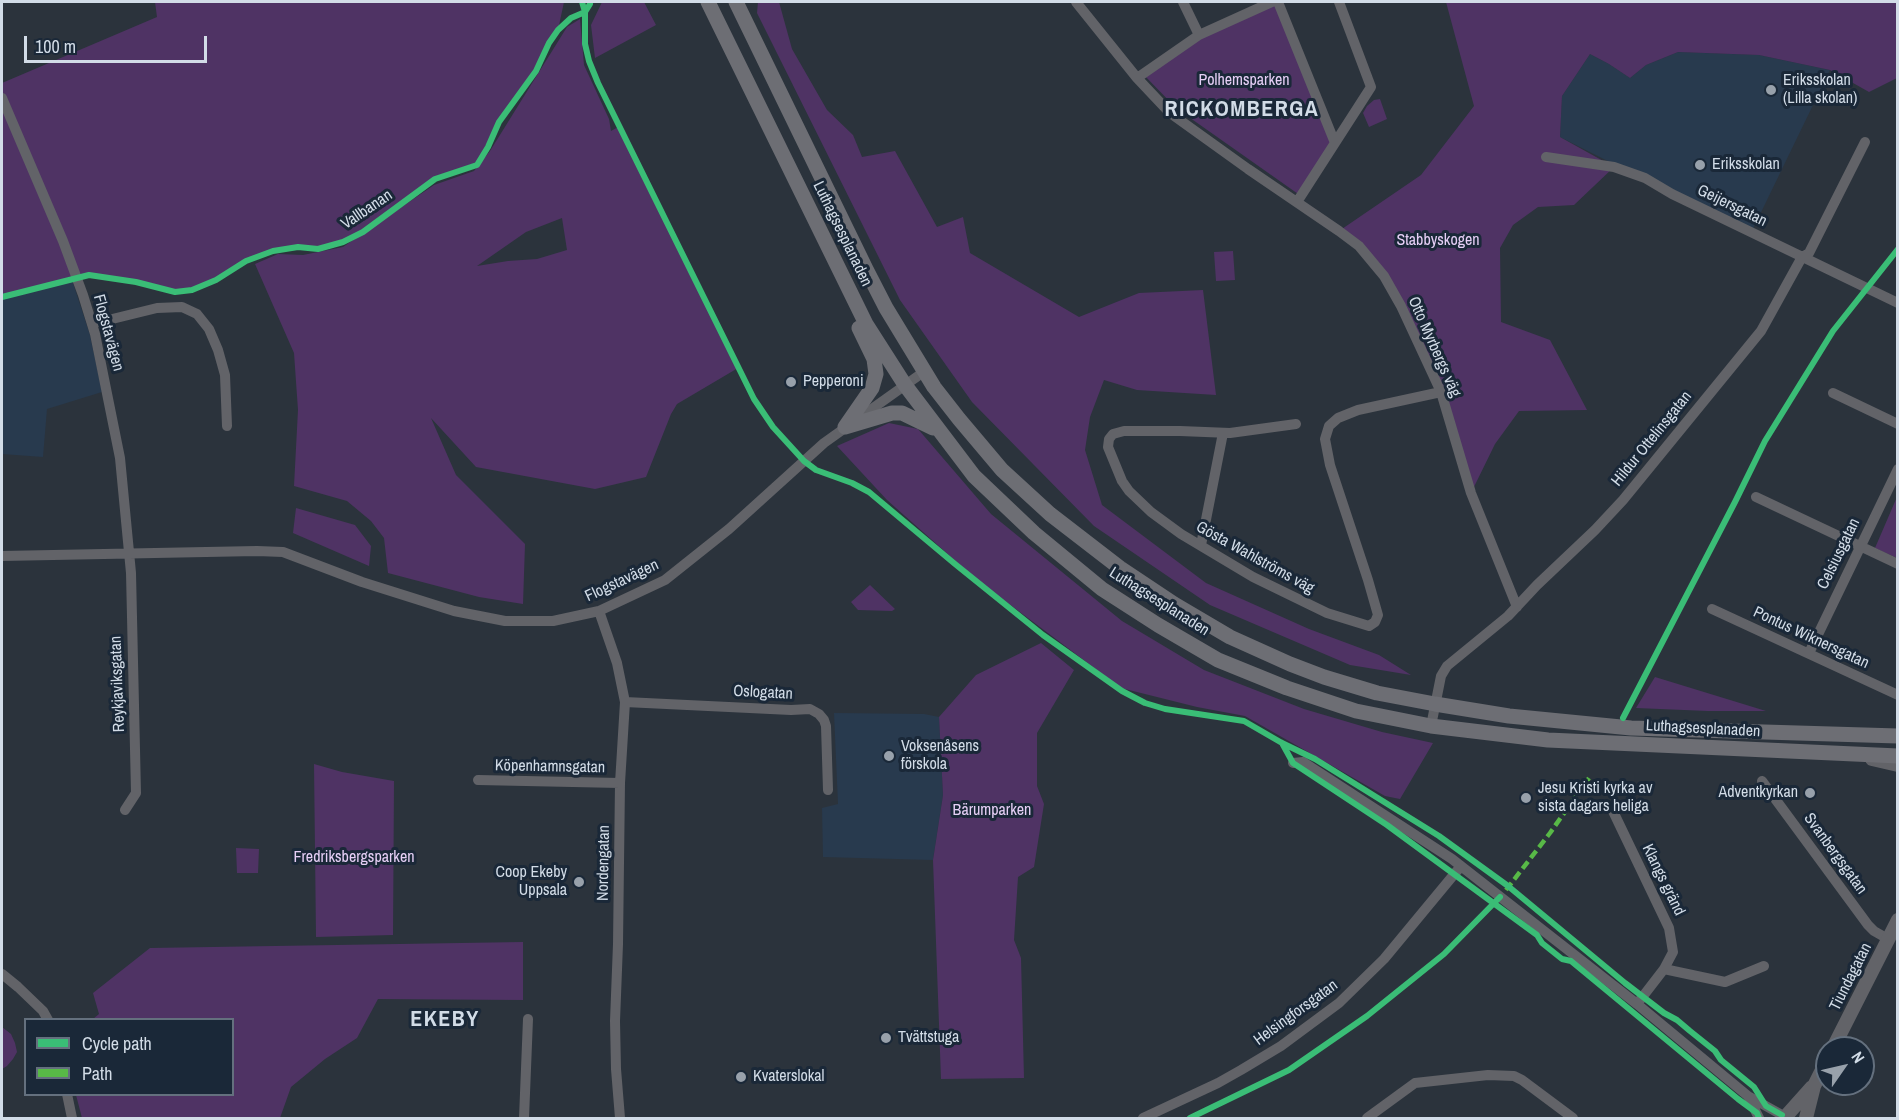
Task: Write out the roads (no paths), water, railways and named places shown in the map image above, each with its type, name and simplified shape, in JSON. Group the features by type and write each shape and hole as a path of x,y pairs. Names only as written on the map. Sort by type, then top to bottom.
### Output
{"main road":[{"name":"Luthagsesplanaden","path":"708,2 866,324 905,385 975,476 1034,533 1102,589 1158,625 1218,660 1287,688 1356,711 1431,726 1548,740 1898,756"},
{"name":"Luthagsesplanaden","path":"736,2 886,308 934,387 1002,470 1050,514 1119,568 1174,604 1230,637 1290,664 1377,693 1435,704 1509,716 1631,728 1898,736"},
{"path":"814,220 825,259 874,359 876,374 872,388 845,427"},
{"path":"845,427 892,413 902,413 939,430"}],"street":[{"name":"Otto Myrbergs väg","path":"1076,2 1137,78 1170,113 1359,246 1384,276 1401,306 1441,392 1471,493 1517,607"},
{"path":"1183,2 1198,35"},
{"path":"1137,78 1198,35 1272,2"},
{"path":"1278,2 1335,143"},
{"path":"1297,202 1371,87 1339,2"},
{"name":"Flogstavägen","path":"2,99 63,241 95,334 120,458 128,553"},
{"name":"Hildur Ottelinsgatan","path":"1431,726 1441,676 1448,666 1517,607 1595,530 1623,500 1761,331 1802,257 1809,253 1865,142"},
{"name":"Geijersgatan","path":"1546,157 1614,167 1645,178 1699,210 1898,303"},
{"path":"100,322 157,308 182,307 197,314 209,329 225,375 227,426"},
{"name":"Flogstavägen","path":"2,556 283,552 362,582 454,611 505,621 553,621 599,611 665,580 729,529 845,427 925,371"},
{"name":"Gösta Wahlströms väg","path":"1296,424 1223,433 1124,431 1113,434 1109,439 1108,447 1122,481 1136,500 1181,534 1253,578 1327,613 1369,626 1375,622 1378,615 1330,465 1325,439 1327,432 1329,426 1338,418 1358,410 1441,392"},
{"path":"1833,393 1898,424"},
{"path":"1201,545 1223,433"},
{"name":"Celsiusgatan","path":"1809,653 1898,469"},
{"path":"1756,496 1898,564"},
{"name":"Reykjaviksgatan","path":"125,810 136,794 131,573 128,553"},
{"name":"Pontus Wiknersgatan","path":"1712,609 1898,695"},
{"name":"Nordengatan","path":"599,611 617,663 625,702 620,783 615,1021 620,1119"},
{"name":"Oslogatan","path":"625,702 810,709 819,714 826,726 828,790"},
{"path":"1852,755 1898,765"},
{"path":"1293,763 1303,762 1461,866 1637,1004 1748,1096 1785,1117 1814,1086"},
{"name":"Köpenhamnsgatan","path":"478,780 620,783"},
{"name":"Svanbergsgatan","path":"1762,781 1868,925 1888,939"},
{"name":"Klangs gränd","path":"1611,807 1669,928 1673,952 1664,969 1637,1004"},
{"name":"Helsingforsgatan","path":"1143,1119 1241,1070 1281,1046 1339,1003 1384,959 1461,866"},
{"name":"Tiundagatan","path":"1839,1036 1898,920"},
{"path":"1664,969 1725,982 1764,966"},
{"path":"2,974 43,1011 47,1018"},
{"path":"524,1119 528,1019"},
{"path":"1367,1119 1416,1083 1488,1075 1514,1076 1522,1080 1573,1119"},
{"path":"1806,1119 1814,1086"},
{"path":"67,1096 72,1119"},
{"path":"1748,1096 1760,1119"}],"place":[{"name":"Eriksskolan (Lilla skolan)","path":"1771,90"},
{"name":"Eriksskolan","path":"1700,165"},
{"name":"Pepperoni","path":"791,382"},
{"name":"Voksenåsens förskola","path":"889,756"},
{"name":"Adventkyrkan","path":"1810,793"},
{"name":"Jesu Kristi kyrka av sista dagars heliga","path":"1526,798"},
{"name":"Coop Ekeby Uppsala","path":"579,882"},
{"name":"Tvättstuga","path":"886,1038"},
{"name":"Kvaterslokal","path":"741,1077"}],"district":[{"name":"RICKOMBERGA","path":"1242,110"},
{"name":"EKEBY","path":"445,1020"}],"park label":[{"name":"Polhemsparken","path":"1244,81"},
{"name":"Stabbyskogen","path":"1438,241"},
{"name":"Bärumparken","path":"992,811"},
{"name":"Fredriksbergsparken","path":"354,858"}]}
